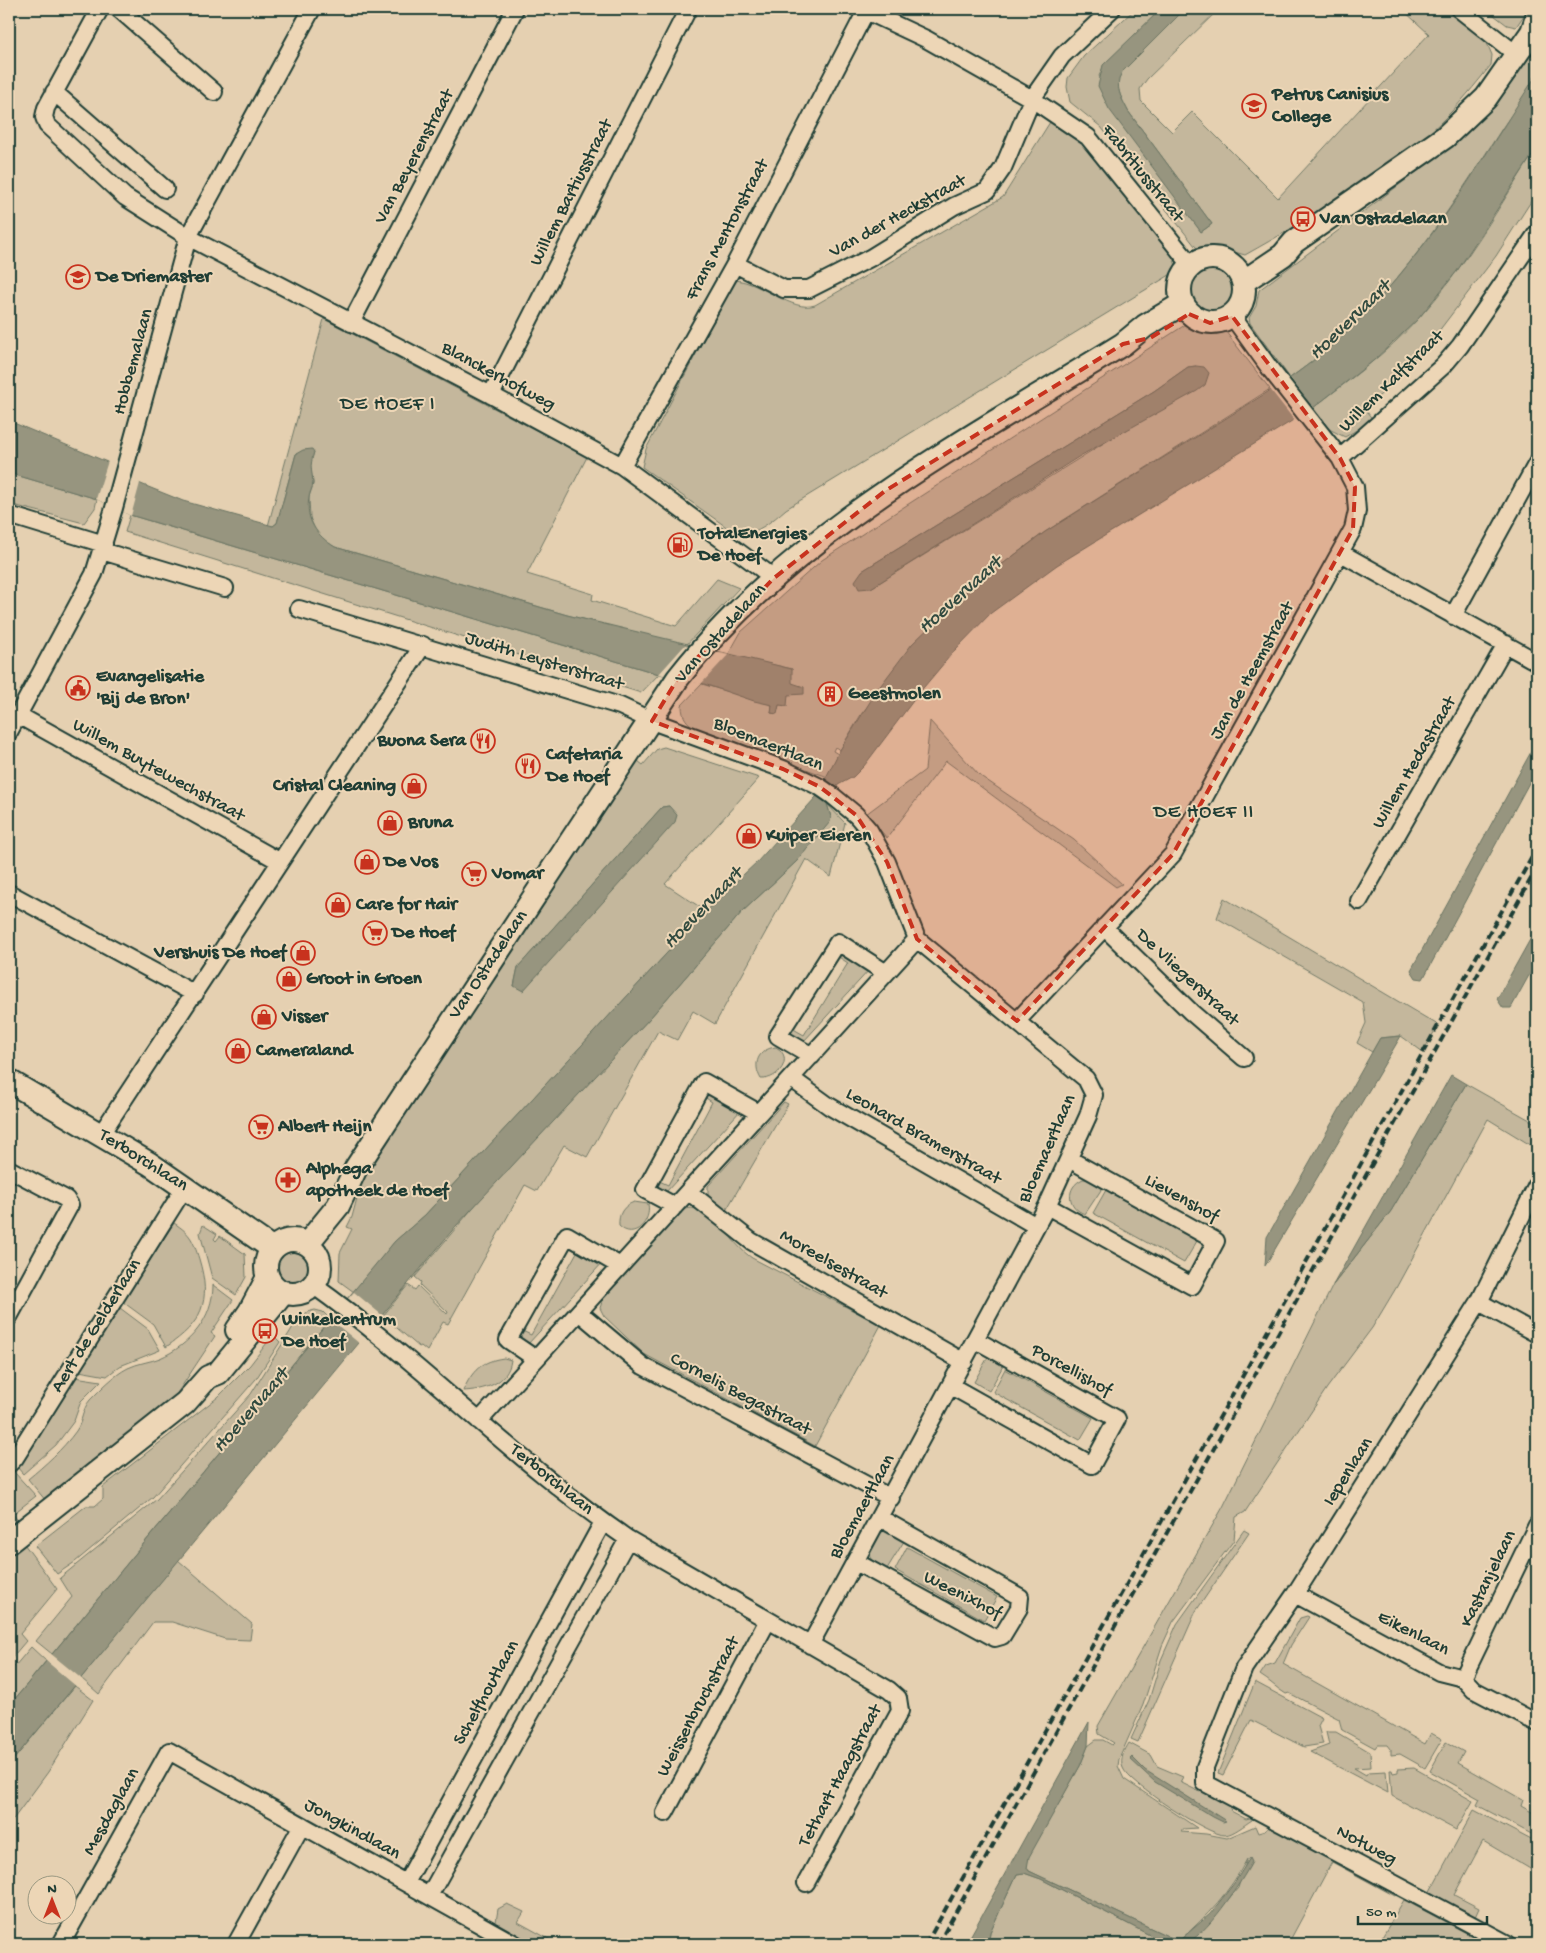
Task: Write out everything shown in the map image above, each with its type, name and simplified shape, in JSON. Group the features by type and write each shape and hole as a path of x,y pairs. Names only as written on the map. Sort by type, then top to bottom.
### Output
{"street":[{"name":"Blanckerhofweg","path":"100,9 44,112 47,125 125,197 188,237 491,395 622,466 774,578"},
{"path":"119,9 214,92"},
{"name":"Hobbemalaan","path":"9,732 94,574 124,473 188,237 312,9"},
{"name":"Van Beyerenstraat","path":"351,323 515,9"},
{"name":"Willem Bartiusstraat","path":"491,395 688,9"},
{"path":"1032,100 1062,56 1112,9"},
{"path":"1459,9 1516,54"},
{"name":"Fabritiusstraat","path":"864,10 926,39 1032,100 1088,137 1191,265"},
{"name":"Frans Mentonstraat","path":"622,466 735,264 864,10"},
{"path":"1240,275 1275,245 1294,242 1445,137 1486,98 1535,26"},
{"path":"54,92 165,188"},
{"name":"Van der Heckstraat","path":"735,264 784,289 809,289 870,258 954,206 987,191 1003,168 1032,100"},
{"name":"Willem Kalfstraat","path":"1340,458 1424,384 1460,346 1537,233"},
{"path":"1209,258 1220,259 1240,275 1244,294 1240,306 1232,316 1222,321 1210,323 1198,320 1185,309 1179,293 1180,283 1184,273 1191,265 1209,258"},
{"name":"Van Ostadelaan","path":"307,1244 338,1206 356,1168 652,721 678,678 703,649 774,578 885,491 1123,344 1145,326 1185,309"},
{"name":"Jan de Heemstraat","path":"1017,1021 1172,854 1353,529 1357,499 1355,487 1340,458 1232,316"},
{"path":"1453,616 1537,463"},
{"path":"9,515 225,588"},
{"path":"1341,552 1537,662"},
{"name":"Judith Leysterstraat","path":"298,609 423,645 620,706 652,721"},
{"name":"Willem Hedastraat","path":"1359,901 1506,644"},
{"path":"101,1134 195,994 280,861 423,645"},
{"name":"Willem Buytewechstraat","path":"18,715 280,861"},
{"name":"Bloemaertlaan","path":"652,721 783,770 827,792 856,815 869,830 897,883 917,939 1086,1079 1094,1095 1088,1116 1047,1206 810,1645"},
{"path":"9,893 195,994"},
{"name":"De Vliegerstraat","path":"1104,927 1191,1012 1244,1058"},
{"path":"479,1421 580,1313 620,1266 792,1079 917,939"},
{"path":"812,1056 778,1036 838,942 886,973"},
{"name":"Leonard Bramerstraat","path":"792,1079 829,1106 1036,1226"},
{"name":"Terborchlaan","path":"9,1082 101,1134 185,1187 273,1249"},
{"path":"675,1206 645,1190 704,1082 759,1113"},
{"name":"Lievenshof","path":"1047,1206 1192,1286 1216,1241 1068,1159"},
{"path":"9,1168 66,1199 70,1205 13,1300 9,1317"},
{"name":"Iepenlaan","path":"1204,1783 1204,1767 1244,1668 1295,1594 1479,1302 1537,1184"},
{"name":"Aert de Gelderlaan","path":"9,1464 15,1458 185,1187"},
{"name":"Moreelsestraat","path":"689,1192 751,1242 964,1362"},
{"path":"536,1359 508,1340 567,1235 620,1266"},
{"path":"293,1240 307,1244 315,1252 319,1263 318,1274 312,1284 297,1293 276,1285 266,1263 273,1249 278,1244 293,1240"},
{"name":"Terborchlaan","path":"312,1284 372,1330 479,1421 603,1522 628,1539 810,1645"},
{"path":"9,1542 185,1403 208,1377 210,1368 250,1311 276,1285"},
{"path":"1479,1302 1537,1334"},
{"name":"Cornelis Begastraat","path":"580,1313 643,1366 891,1498"},
{"name":"Porcellishof","path":"951,1386 1092,1465 1117,1419 976,1340"},
{"name":"Weenixhof","path":"856,1562 995,1638 1002,1636 1019,1608 1020,1597 880,1518"},
{"name":"Schelfhoutlaan","path":"406,1883 603,1522"},
{"name":"Kastanjelaan","path":"1463,1678 1537,1525"},
{"path":"429,1896 628,1539"},
{"name":"Eikenlaan","path":"1295,1594 1440,1672 1463,1678 1474,1690 1537,1723"},
{"name":"Weissenbruchstraat","path":"665,1813 768,1620"},
{"name":"Tethart Haagstraat","path":"806,1883 900,1711 898,1698 889,1690 810,1645"},
{"name":"Jongkindlaan","path":"169,1751 515,1944"},
{"name":"Mesdaglaan","path":"61,1944 169,1751"},
{"name":"Notweg","path":"1204,1783 1508,1944"},
{"path":"236,1944 302,1825"}],"highlighted area":[{"path":"1189,314 1210,323 1232,316 1340,458 1355,487 1353,529 1173,854 1017,1021 917,939 887,862 856,815 820,787 783,769 652,721 678,678 774,578 885,491 1123,344 1150,338"}],"shaded area":[{"path":"1135,9 1161,9 1104,65 1099,76 1201,232 1212,224 1128,111 1118,87 1121,72 1185,9 1219,9 1147,79 1140,89 1141,101 1172,132 1192,112 1278,198 1429,34 1402,9 1449,9 1484,36 1492,55 1491,65 1454,109 1419,142 1347,195 1245,255 1217,247 1199,251 1101,127 1070,102 1067,87 1068,78 1084,56"},
{"path":"1161,9 1185,9 1122,72 1119,87 1128,111 1212,224 1201,232 1109,109 1098,86 1103,65"},
{"path":"1486,9 1528,9 1516,27 1507,25"},
{"path":"1537,38 1538,68 1536,77 1433,231 1383,294 1355,324 1324,352 1290,378 1250,323 1249,318 1256,306 1259,290 1451,146"},
{"path":"1537,74 1537,148 1457,271 1418,319 1373,361 1313,408 1057,565 991,613 955,650 919,693 864,766 853,777 838,785 827,804 831,817 830,822 797,861 742,912 650,1018 456,1226 9,1765 9,1706 395,1241 425,1215 714,902 757,862 816,797 840,750 878,689 912,644 968,590 1045,532 1290,378 1330,347 1398,277 1428,238 1457,198"},
{"path":"1050,122 1062,123 1089,145 1172,256 1178,270 786,509 770,522 753,532 739,536 642,467 646,449 735,280 755,286 797,305 815,305 1003,197"},
{"path":"1537,148 1537,192 1496,256 1432,340 1384,392 1364,408 1373,420 1345,437 1329,429 1313,408 1367,366 1418,319 1467,258"},
{"path":"1216,270 1228,276 1233,283 1233,301 1228,308 1221,313 1208,314 1200,311 1193,304 1190,288 1193,280 1200,273"},
{"path":"324,319 587,457 527,574 593,594 592,600 676,626 717,579 739,588 686,645 567,615 335,547 318,536 310,518 309,497 313,484 310,463 314,452 296,454 277,523 273,526 268,526"},
{"path":"1188,323 1206,332 1216,334 1226,332 1270,389 1045,532 968,590 862,713 840,750 835,747 833,751 838,754 828,777 698,730 686,720 682,705 702,684 772,705 771,713 777,713 779,705 788,695 792,669 728,655 741,632 822,560","holes":["1196,366 1120,433 871,588 862,571 1154,391 1188,367"]},
{"path":"1188,367 1204,367 1209,373 1205,385 1197,391 1080,456 871,588 859,589 855,581 862,571 1154,391"},
{"path":"9,421 107,462 136,482 183,501 273,526 277,523 296,454 303,450 312,449 314,452 311,465 313,483 309,496 309,513 314,527 323,538 335,547 567,615 792,669 792,683 804,687 804,694 788,695 787,706 779,705 777,714 771,713 772,705 754,701 701,683 659,674 130,515 97,499 9,473"},
{"path":"9,473 97,499 95,508 84,523 9,504"},
{"path":"130,515 659,674 641,693 125,532"},
{"path":"930,721 979,775 1074,840 1122,884 1116,887 946,761 887,838 866,814 925,770"},
{"path":"1537,741 1537,768 1423,979 1416,978 1411,970"},
{"path":"664,747 759,778 665,884 706,911 425,1215 395,1241 354,1292 339,1281 340,1253 352,1229 347,1227 352,1217 363,1175 596,818 638,761 643,765 657,749","holes":["669,806 514,986 518,967 662,807"]},
{"path":"827,804 845,823 831,877 806,859 715,1024 693,1011 677,1040 658,1031 587,1157 564,1145 537,1191 525,1185 448,1324 443,1322 427,1351 421,1346 419,1347 383,1316 408,1285 415,1290 418,1286 447,1314 448,1312 420,1285 421,1282 415,1277 482,1197 650,1018 742,912 797,861 831,817"},
{"path":"669,806 677,815 675,822 523,991 514,986 518,967 662,807"},
{"path":"1224,898 1438,1025 1423,1052 1401,1036 1380,1038 1372,1052 1357,1043 1366,1023 1363,1002 1217,918"},
{"path":"1537,927 1537,961 1511,1008 1503,1008 1497,999"},
{"path":"838,948 871,968 804,1041 788,1032 790,1027 804,1035 848,963 834,954"},
{"path":"1401,1036 1265,1266 1267,1237 1380,1038"},
{"path":"776,1047 782,1052 784,1057 782,1067 773,1076 761,1079 757,1068 758,1058 765,1051"},
{"path":"1451,1075 1466,1084 1391,1211 1333,1285"},
{"path":"1466,1084 1537,1124 1537,1149 1488,1119 1396,1288 1372,1328 1327,1388 1245,1512 1236,1517 1234,1540 1173,1622 1162,1646 1143,1705 1119,1759 1118,1766 1124,1779 1197,1828 1183,1829 1181,1832 1227,1838 1255,1826 1258,1833 1265,1831 1270,1825 1398,1891 1395,1896 1332,1862 1288,1944 1184,1944 1200,1932 1238,1888 1247,1859 1218,1902 1180,1940 1176,1940 1029,1871 1027,1868 1028,1857 1080,1766 1088,1746 1096,1740 1103,1740 1112,1745 1114,1743 1099,1734 1098,1726 1223,1507 1333,1285 1391,1211"},
{"path":"703,1088 741,1110 666,1192 653,1184 655,1179 668,1185 712,1102 701,1095"},
{"path":"784,1102 788,1104 724,1214 708,1198 708,1186"},
{"path":"1083,1179 1088,1179 1103,1187 1085,1214 1075,1207 1070,1197 1073,1187"},
{"path":"1106,1190 1197,1241 1184,1263 1093,1213"},
{"path":"634,1202 648,1204 647,1217 641,1227 636,1230 625,1230 619,1226 620,1214 627,1206"},
{"path":"692,1208 701,1211 717,1222 744,1252 752,1258 881,1325 815,1446 644,1354 604,1316 600,1308 603,1299 684,1209"},
{"path":"174,1223 188,1234 195,1247 203,1274 204,1299 196,1320 166,1347 153,1324 123,1302"},
{"path":"203,1225 217,1234 214,1239 216,1241 220,1236 245,1254 246,1277 236,1295 212,1278 200,1233"},
{"path":"568,1241 604,1261 528,1344 515,1336 518,1329 531,1335 577,1252 565,1245"},
{"path":"293,1252 304,1256 308,1267 304,1278 293,1282 282,1278 278,1267 282,1256"},
{"path":"213,1285 233,1300 211,1333 215,1336 170,1404 46,1501 28,1479 71,1438 78,1427 87,1404 108,1382 128,1368 160,1358 181,1346 190,1338 198,1329 209,1309"},
{"path":"120,1308 148,1329 160,1350 120,1366 107,1376 79,1371"},
{"path":"315,1310 323,1312 330,1319 52,1654 36,1641 72,1597 60,1578 157,1499 251,1394 293,1327 307,1312"},
{"path":"273,1335 280,1342 256,1379 153,1497 75,1562 57,1574 35,1546 86,1506 95,1506 103,1499 103,1487 218,1397 250,1365"},
{"path":"988,1357 1003,1366 989,1391 974,1382"},
{"path":"504,1358 511,1360 509,1368 500,1380 487,1387 463,1391 478,1368 496,1359"},
{"path":"1005,1369 1093,1418 1080,1440 993,1392"},
{"path":"75,1377 101,1381 81,1401 74,1421 56,1445 23,1474 17,1467"},
{"path":"14,1472 36,1496 13,1514 19,1522 9,1529 9,1480"},
{"path":"888,1530 906,1538 885,1572 874,1565 868,1553 876,1534"},
{"path":"1244,1530 1249,1533 1196,1611 1138,1742 1131,1739 1149,1700 1161,1660 1177,1624"},
{"path":"22,1541 57,1589 20,1634 26,1641 9,1661 9,1551"},
{"path":"907,1547 997,1597 984,1620 895,1570"},
{"path":"178,1560 252,1624 250,1640 225,1639 172,1622 153,1622 99,1694 81,1678"},
{"path":"1309,1617 1291,1645 1283,1664 1425,1744 1431,1733 1442,1739 1425,1768 1400,1754 1391,1755 1391,1749 1388,1745 1377,1745 1375,1748 1342,1730 1339,1719 1289,1693 1286,1694 1260,1675 1266,1666 1275,1663 1300,1618"},
{"path":"31,1647 46,1661 9,1706 9,1673"},
{"path":"1255,1682 1322,1718 1318,1726 1323,1744 1304,1747 1251,1720 1223,1775 1218,1773"},
{"path":"75,1686 93,1700 48,1772 9,1825 9,1765"},
{"path":"1089,1722 1088,1746 1080,1766 1029,1857 1027,1868 1029,1871 1176,1940 1180,1940 1210,1914 1235,1882 1250,1858 1252,1862 1232,1895 1212,1921 1192,1940 1183,1944 1167,1944 1041,1879 1024,1873 1017,1874 990,1932 988,1944 966,1944"},
{"path":"1326,1732 1336,1732 1370,1752 1371,1767 1354,1768 1366,1775 1368,1772 1386,1771 1388,1793 1310,1752 1329,1745"},
{"path":"1446,1742 1464,1752 1458,1763 1523,1800 1521,1806 1537,1815 1537,1837 1477,1805 1480,1799 1430,1771"},
{"path":"1129,1743 1151,1755 1157,1766 1183,1777 1180,1782 1200,1792 1202,1790 1229,1805 1231,1811 1246,1819 1253,1817 1252,1820 1225,1835 1203,1827 1170,1808 1139,1785 1123,1768 1122,1758"},
{"path":"1132,1757 1145,1770 1226,1821 1223,1822 1213,1817 1155,1782 1130,1759"},
{"path":"1414,1768 1473,1801 1456,1830 1392,1796 1390,1770 1393,1773 1398,1772 1398,1769"},
{"path":"1474,1810 1537,1843 1537,1873 1483,1841 1454,1895 1479,1908 1475,1917 1429,1893"},
{"path":"1024,1873 1041,1879 1167,1944 988,1944 990,1932 1017,1874"},
{"path":"1404,1900 1487,1944 1378,1944"},
{"path":"507,1904 524,1912 518,1922 558,1944 534,1944 496,1922 498,1909"}],"pier":[{"path":"1289,376 1314,409 1295,421 1270,389"},
{"path":"108,461 140,483 131,516 96,499"},
{"path":"685,645 728,655 701,684 659,674"},
{"path":"354,1292 383,1316 360,1344 330,1319"},
{"path":"50,1653 83,1680 77,1687 45,1660"}],"railway":[{"path":"926,1944 1537,848"},
{"path":"938,1944 1537,868"}],"place":[{"name":"Petrus Canisius College","path":"1254,106"},
{"name":"Van Ostadelaan","path":"1303,219"},
{"name":"De Driemaster","path":"78,277"},
{"name":"TotalEnergies De Hoef","path":"680,545"},
{"name":"Evangelisatie 'Bij de Bron'","path":"78,688"},
{"name":"Geestmolen","path":"830,694"},
{"name":"Buona Sera","path":"483,741"},
{"name":"Cafetaria De Hoef","path":"528,766"},
{"name":"Cristal Cleaning","path":"414,786"},
{"name":"Bruna","path":"390,823"},
{"name":"Kuiper Eieren","path":"749,836"},
{"name":"De Vos","path":"367,862"},
{"name":"Vomar","path":"474,874"},
{"name":"Care for Hair","path":"338,905"},
{"name":"De Hoef","path":"375,933"},
{"name":"Vershuis De Hoef","path":"303,953"},
{"name":"Groot in Groen","path":"289,979"},
{"name":"Visser","path":"264,1017"},
{"name":"Cameraland","path":"238,1051"},
{"name":"Albert Heijn","path":"261,1127"},
{"name":"Alphega apotheek de Hoef","path":"288,1180"},
{"name":"Winkelcentrum De Hoef","path":"265,1331"}],"district":[{"name":"DE HOEF I","path":"388,405"},
{"name":"DE HOEF II","path":"1204,813"}],"water label":[{"name":"Hoevervaart","path":"1351,321"},
{"name":"Hoevervaart","path":"961,596"},
{"name":"Hoevervaart","path":"704,909"},
{"name":"Hoevervaart","path":"252,1411"}]}
